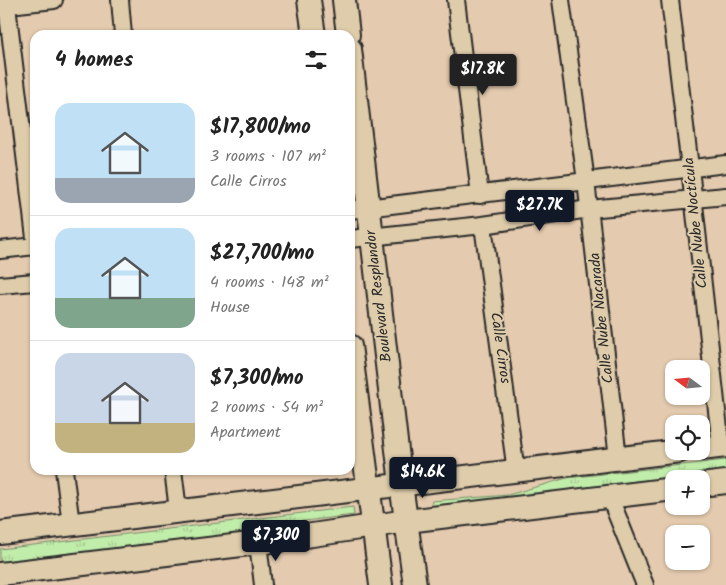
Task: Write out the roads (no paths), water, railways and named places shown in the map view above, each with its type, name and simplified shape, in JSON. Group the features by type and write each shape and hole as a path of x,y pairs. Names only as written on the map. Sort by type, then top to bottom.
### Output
{"main road":[{"path":"309,0 313,30"},
{"path":"344,0 347,30"},
{"name":"Boulevard Resplandor","path":"355,128 361,237 407,521 415,585"},
{"path":"355,385 381,585"},
{"path":"0,533 665,453"},
{"path":"710,485 726,482"},
{"path":"0,574 258,543 407,521 665,490"}],"street":[{"path":"30,202 3,6 54,0"},
{"path":"120,0 123,30"},
{"path":"456,0 480,195"},
{"name":"Calle Nube Nacarada","path":"561,0 586,181 618,458"},
{"name":"Calle Nube Noctícula","path":"670,0 690,168 716,447"},
{"path":"360,208 726,164"},
{"path":"361,237 483,225 589,210 726,196"},
{"name":"Calle Cirros","path":"483,225 516,472"},
{"path":"0,250 30,247"},
{"path":"0,285 30,282"},
{"path":"65,475 71,524"},
{"path":"174,475 178,510"},
{"path":"610,498 645,585"},
{"path":"258,543 264,585"}]}
